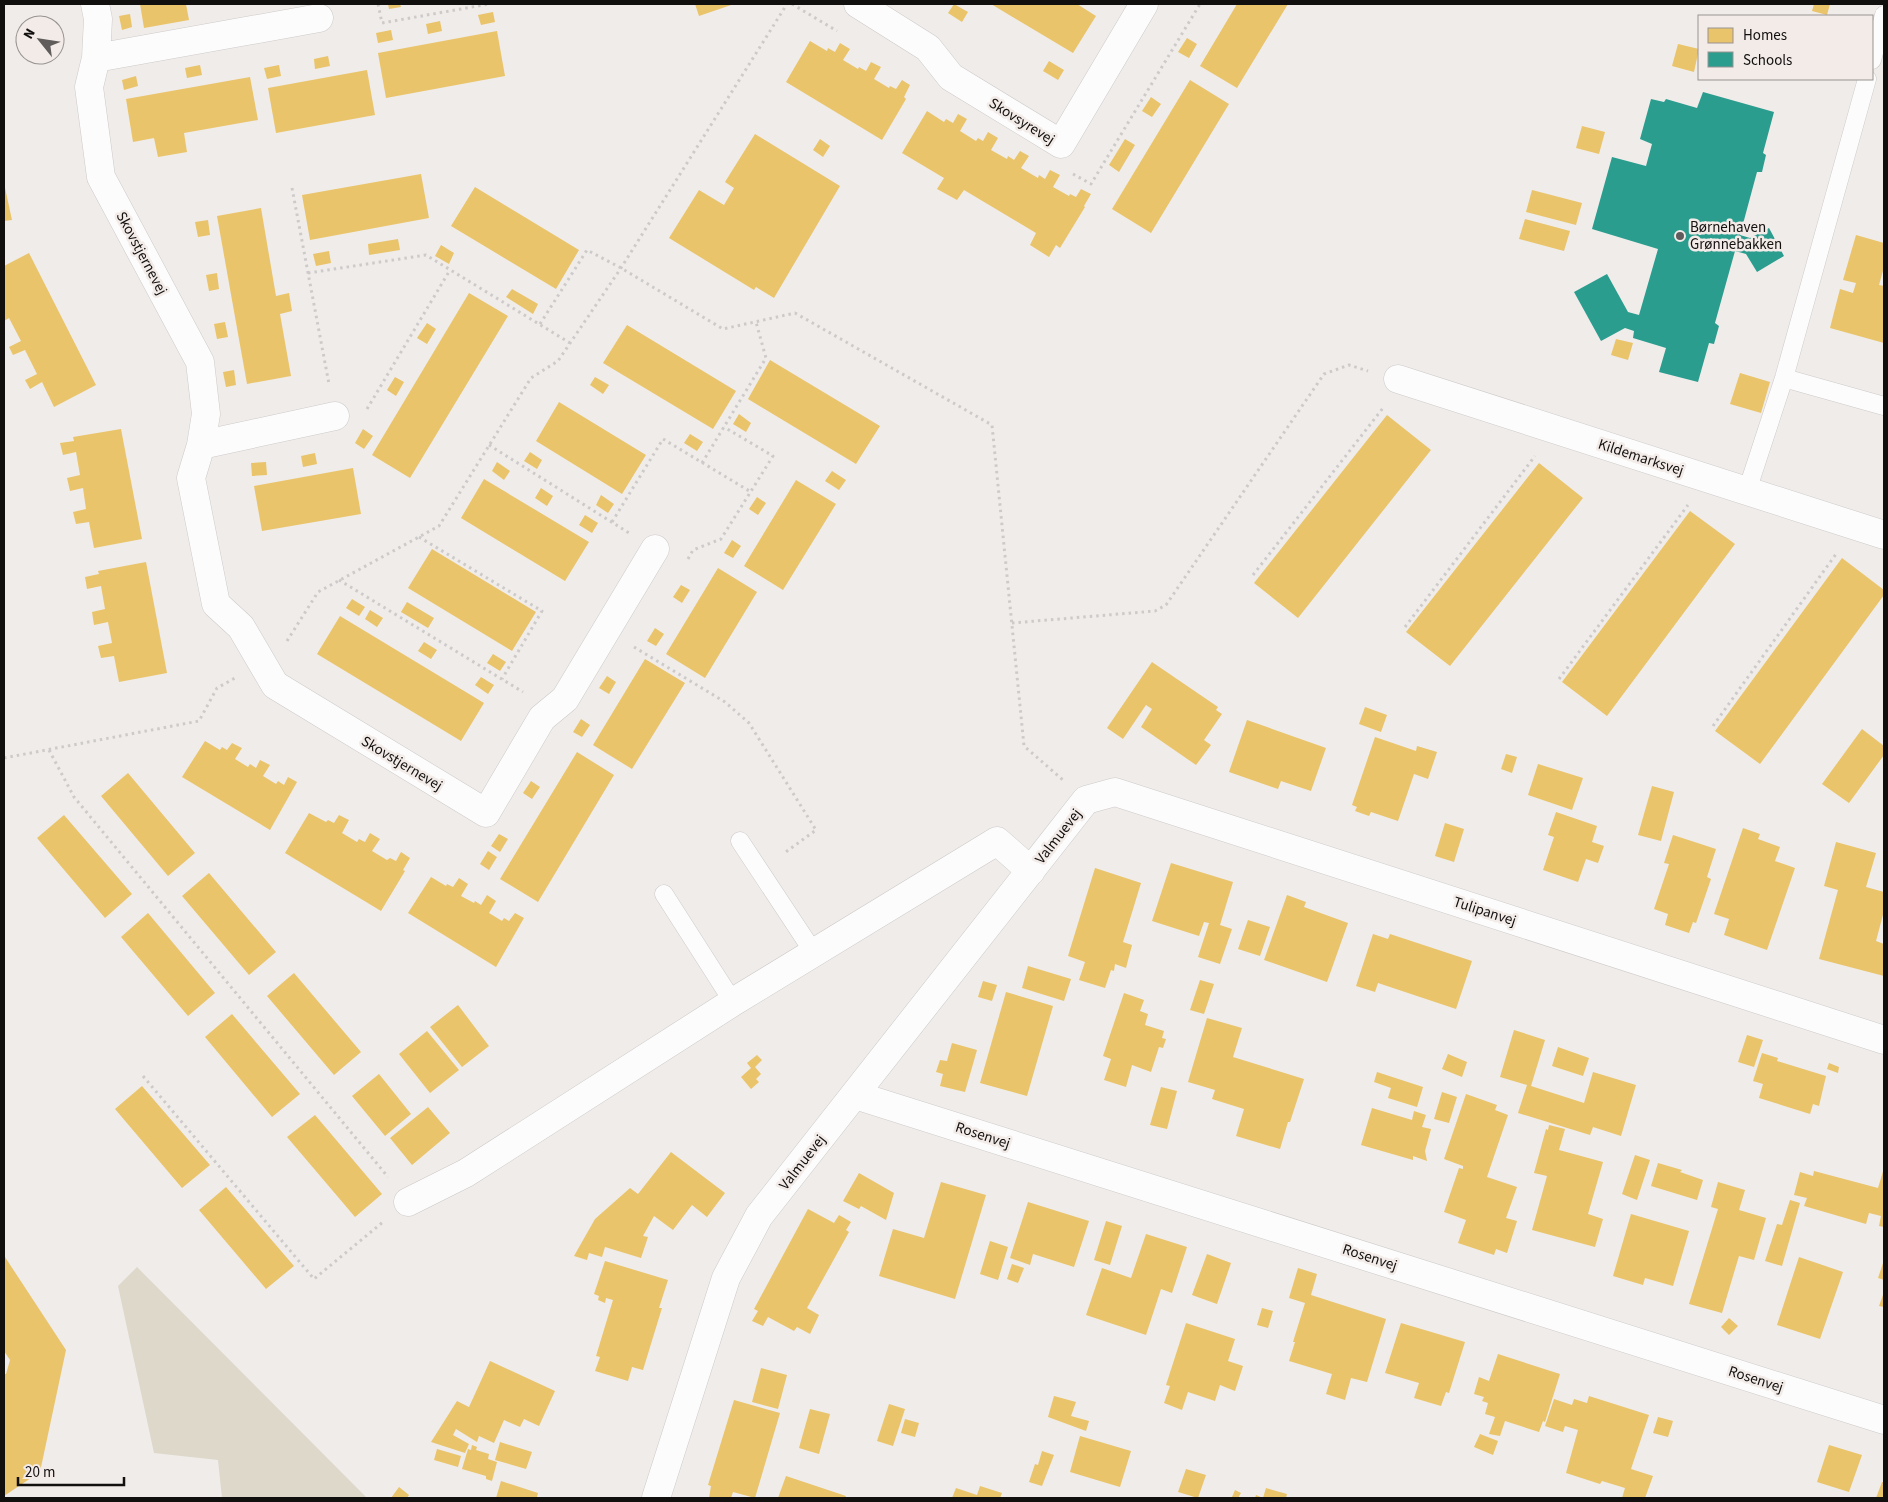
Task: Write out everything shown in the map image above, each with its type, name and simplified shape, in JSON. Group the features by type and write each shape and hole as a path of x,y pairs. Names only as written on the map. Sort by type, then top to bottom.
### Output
{"street":[{"name":"Skovstjernevej","path":"95,4 98,19 96,58 89,87 101,177 200,362 206,414 201,445 191,478 216,604 241,627 275,685 486,813 542,718 564,699 655,549"},
{"name":"Skovsyrevej","path":"875,8 928,48 951,77 1061,144 1144,4"},
{"path":"96,58 319,18"},
{"name":"Kildemarksvej","path":"1401,380 1884,535"},
{"path":"201,445 335,416"},
{"name":"Tulipanvej","path":"1086,800 1116,792 1884,1040"},
{"name":"Valmuevej","path":"656,1498 726,1278 758,1216 1086,800"},
{"name":"Valmuevej","path":"408,1202 466,1173 733,1002 997,841 1031,871"},
{"name":"Rosenvej","path":"855,1095 1884,1420"}],"lane":[{"path":"1873,56 1884,15"},
{"path":"1747,491 1784,378 1867,80"},
{"path":"1784,378 1884,406"},
{"path":"740,840 814,953"},
{"path":"664,894 733,1002"}],"path":[{"path":"378,4 382,23 489,4"},
{"path":"4,758 199,721 217,688 263,662 290,638 318,592 439,526 532,378 558,361 621,268 787,4"},
{"path":"292,188 335,416"},
{"path":"540,324 587,250 723,328 795,313 992,425 1024,746 1086,800"},
{"path":"308,273 426,255 570,343"},
{"path":"366,412 450,270"},
{"path":"702,463 766,358 756,322"},
{"path":"1012,623 1155,611 1166,605 1324,374 1349,365 1401,380 1253,575"},
{"path":"489,446 683,566 693,550 721,539 773,456 724,427"},
{"path":"1405,627 1556,430"},
{"path":"612,522 663,438 750,492"},
{"path":"1559,679 1707,478"},
{"path":"1713,726 1856,526"},
{"path":"418,537 542,610 502,679"},
{"path":"339,580 551,710"},
{"path":"606,630 725,702 749,723 816,830 760,871"},
{"path":"48,750 74,798 408,1202 314,1279 143,1076"}],"shaded area":[{"path":"137,1267 367,1498 222,1498 218,1460 154,1453 118,1286"}],"building: Homes":[{"path":"140,4 186,4 189,20 144,28"},
{"path":"388,4 400,4 401,7 389,9"},
{"path":"695,4 734,4 699,16"},
{"path":"954,4 968,12 962,22 948,13"},
{"path":"991,4 1077,4 1096,16 1073,53"},
{"path":"1237,4 1288,4 1237,88 1200,66"},
{"path":"1814,4 1830,4 1827,15 1812,11"},
{"path":"493,12 495,22 481,25 478,15"},
{"path":"130,14 132,27 122,30 119,16"},
{"path":"440,21 442,31 428,34 426,24"},
{"path":"391,30 393,40 378,43 376,33"},
{"path":"497,31 505,76 386,98 378,53"},
{"path":"1187,38 1197,44 1189,58 1178,52"},
{"path":"810,41 827,51 828,48 835,52 840,43 850,49 843,60 858,69 859,67 866,71 871,62 881,67 874,79 889,88 890,86 896,89 902,80 910,85 904,97 906,99 882,140 786,82"},
{"path":"1678,44 1698,49 1694,72 1672,66"},
{"path":"328,56 330,66 315,69 314,59"},
{"path":"1049,61 1064,70 1058,80 1043,71"},
{"path":"200,65 202,75 187,78 185,68"},
{"path":"279,65 281,76 267,79 264,68"},
{"path":"367,70 375,115 276,133 268,88"},
{"path":"136,76 138,86 124,90 122,80"},
{"path":"250,77 258,120 184,133 187,152 158,157 154,138 133,142 126,99"},
{"path":"1190,80 1229,104 1151,233 1112,209"},
{"path":"1151,97 1161,104 1152,117 1142,111"},
{"path":"927,111 944,122 946,119 953,123 958,114 967,119 960,131 976,141 978,138 983,141 988,132 998,138 991,150 1007,159 1008,156 1014,160 1020,151 1029,156 1021,168 1038,178 1039,175 1045,179 1050,170 1060,175 1053,187 1069,196 1070,194 1076,197 1081,189 1091,194 1060,248 1056,245 1049,257 1030,245 1036,233 964,190 957,200 937,189 944,178 902,153"},
{"path":"1582,126 1605,132 1599,154 1576,148"},
{"path":"755,134 840,186 774,298 756,287 754,290 669,238 699,190 724,205 734,188 725,182"},
{"path":"820,139 830,146 823,157 813,150"},
{"path":"1125,139 1135,145 1119,172 1109,165"},
{"path":"421,174 429,218 310,240 302,195"},
{"path":"4,183 12,220 4,221"},
{"path":"475,187 579,250 556,289 451,226"},
{"path":"1532,190 1582,203 1576,225 1526,212"},
{"path":"261,208 276,296 289,293 292,311 280,314 291,376 247,384 217,216"},
{"path":"1525,219 1570,231 1564,251 1519,239"},
{"path":"208,220 210,235 198,237 195,222"},
{"path":"1856,235 1884,243 1884,267 1879,285 1884,286 1884,343 1830,328 1840,289 1853,293 1856,283 1843,280"},
{"path":"398,239 400,250 369,255 368,244"},
{"path":"441,245 454,253 449,264 435,256"},
{"path":"329,251 331,263 316,266 313,254"},
{"path":"29,253 96,385 54,407 42,382 30,389 25,380 37,374 25,350 13,355 9,347 21,341 9,318 4,321 4,266"},
{"path":"217,273 219,289 209,291 206,275"},
{"path":"512,289 538,304 533,314 506,297"},
{"path":"469,293 508,316 410,478 372,455"},
{"path":"225,322 228,337 217,339 214,324"},
{"path":"427,323 436,329 427,344 417,338"},
{"path":"627,325 736,391 713,429 603,363"},
{"path":"1616,339 1633,343 1628,360 1611,355"},
{"path":"770,360 880,426 856,464 748,399"},
{"path":"234,370 236,385 226,387 223,372"},
{"path":"1740,373 1770,382 1761,413 1730,404"},
{"path":"395,377 404,382 396,396 387,390"},
{"path":"595,377 609,385 603,394 590,385"},
{"path":"559,402 646,455 622,494 536,441"},
{"path":"739,414 751,423 746,432 733,424"},
{"path":"1387,415 1431,450 1298,618 1254,583"},
{"path":"121,429 142,539 94,548 89,522 76,524 73,512 86,509 83,488 70,491 67,478 80,475 76,452 63,455 60,443 74,441 73,437"},
{"path":"363,429 373,436 364,449 355,443"},
{"path":"690,434 703,442 697,451 684,443"},
{"path":"530,452 542,460 537,469 524,461"},
{"path":"315,453 317,464 303,467 301,456"},
{"path":"266,462 267,475 252,476 251,463"},
{"path":"497,462 510,471 504,480 492,471"},
{"path":"1539,463 1583,498 1450,666 1406,632"},
{"path":"353,468 361,514 262,531 254,486"},
{"path":"832,471 846,480 839,490 825,481"},
{"path":"484,479 589,542 565,581 461,518"},
{"path":"796,480 836,504 783,590 744,566"},
{"path":"541,488 553,496 547,506 535,498"},
{"path":"601,495 614,504 608,513 596,505"},
{"path":"757,497 766,503 758,515 749,509"},
{"path":"1690,511 1735,544 1607,716 1562,682"},
{"path":"585,515 598,523 592,533 579,525"},
{"path":"732,540 741,546 733,558 724,553"},
{"path":"432,549 536,612 512,651 408,588"},
{"path":"1842,558 1884,590 1884,595 1760,764 1715,731"},
{"path":"146,562 167,673 119,682 114,656 101,658 98,646 112,643 108,622 94,625 92,612 105,609 101,586 87,589 85,577 99,574 98,571"},
{"path":"718,568 757,592 705,678 666,654"},
{"path":"681,585 690,590 682,603 673,597"},
{"path":"352,599 365,607 359,616 346,608"},
{"path":"407,602 434,618 428,628 401,612"},
{"path":"370,610 383,618 377,627 365,619"},
{"path":"340,616 484,703 461,741 317,654"},
{"path":"655,628 664,634 656,646 647,641"},
{"path":"424,642 437,650 431,659 418,651"},
{"path":"493,654 506,662 500,671 487,663"},
{"path":"645,659 685,683 632,769 593,745"},
{"path":"1152,662 1218,707 1216,710 1222,714 1204,740 1211,745 1196,765 1141,727 1152,709 1146,705 1123,739 1107,728"},
{"path":"607,676 616,682 609,694 599,688"},
{"path":"481,677 494,685 488,694 475,685"},
{"path":"1365,707 1387,715 1381,732 1359,724"},
{"path":"581,719 590,725 582,737 573,732"},
{"path":"1247,720 1326,748 1311,791 1281,781 1278,789 1229,772"},
{"path":"1862,729 1884,746 1884,755 1849,803 1822,784"},
{"path":"1375,737 1416,751 1417,746 1437,752 1428,779 1414,774 1398,821 1371,812 1369,816 1355,811 1357,807 1352,805"},
{"path":"205,741 220,750 222,747 227,750 232,743 242,748 235,759 248,767 250,764 256,768 260,760 270,765 263,776 276,784 278,781 284,785 288,777 297,782 270,830 182,777"},
{"path":"577,752 614,775 538,902 500,879"},
{"path":"1506,754 1517,757 1512,773 1501,769"},
{"path":"1538,764 1583,778 1572,810 1528,795"},
{"path":"128,773 195,853 168,876 101,796"},
{"path":"531,781 540,787 532,799 523,793"},
{"path":"1652,786 1674,792 1661,841 1638,835"},
{"path":"1556,812 1597,826 1592,842 1604,846 1598,863 1586,859 1578,882 1543,870 1554,837 1548,835"},
{"path":"309,813 326,822 328,820 334,823 339,815 349,820 342,833 357,842 359,839 365,842 370,833 380,839 372,851 387,860 390,858 396,861 401,852 410,858 403,870 405,871 381,911 285,853"},
{"path":"64,815 132,894 105,918 37,838"},
{"path":"1445,823 1464,829 1454,862 1435,856"},
{"path":"1743,828 1760,834 1758,839 1780,847 1775,861 1795,868 1767,950 1724,935 1729,919 1714,914"},
{"path":"499,834 508,839 500,852 491,846"},
{"path":"1673,835 1716,849 1707,877 1711,879 1696,923 1693,922 1689,933 1665,925 1668,914 1654,909 1669,864 1664,863"},
{"path":"1836,842 1876,853 1866,887 1884,892 1884,911 1876,941 1884,944 1884,976 1819,959 1838,890 1824,886"},
{"path":"488,851 497,857 489,870 480,864"},
{"path":"1171,863 1233,882 1220,925 1232,929 1220,964 1198,957 1209,923 1204,922 1199,936 1152,921"},
{"path":"1095,868 1141,883 1123,942 1132,945 1126,968 1115,964 1114,971 1111,970 1105,988 1079,980 1085,962 1068,956"},
{"path":"209,873 276,952 249,975 182,896"},
{"path":"431,877 446,886 447,884 453,887 459,878 468,884 461,896 474,903 475,901 481,905 487,895 496,901 489,913 502,921 504,918 509,921 515,913 524,918 496,967 408,913"},
{"path":"1287,895 1306,902 1304,907 1348,923 1327,982 1264,960"},
{"path":"148,913 215,993 188,1016 121,937"},
{"path":"1248,920 1270,927 1260,956 1238,949"},
{"path":"1373,934 1388,939 1390,934 1472,961 1456,1009 1378,983 1375,992 1356,986"},
{"path":"1028,966 1071,979 1064,1001 1022,988"},
{"path":"294,973 361,1052 334,1075 267,996"},
{"path":"1200,980 1214,984 1204,1014 1190,1010"},
{"path":"983,981 997,985 992,1001 978,997"},
{"path":"1006,992 1053,1006 1027,1096 980,1083"},
{"path":"1124,993 1144,1000 1140,1011 1148,1014 1145,1025 1164,1031 1162,1038 1166,1039 1163,1048 1159,1047 1151,1072 1132,1065 1126,1087 1104,1080 1111,1059 1103,1056"},
{"path":"458,1005 489,1046 462,1067 430,1027"},
{"path":"232,1014 300,1094 272,1117 205,1037"},
{"path":"1207,1018 1242,1028 1233,1057 1304,1079 1280,1149 1236,1136 1244,1109 1212,1099 1215,1090 1188,1082"},
{"path":"1514,1030 1545,1040 1531,1086 1584,1103 1593,1072 1636,1085 1621,1136 1593,1127 1590,1135 1518,1113 1527,1085 1500,1077"},
{"path":"427,1031 459,1070 430,1093 399,1054"},
{"path":"1747,1035 1763,1040 1754,1067 1738,1062"},
{"path":"952,1043 977,1050 965,1092 940,1086 943,1074 936,1072 940,1060 947,1061"},
{"path":"1558,1047 1589,1058 1583,1076 1552,1066"},
{"path":"1762,1053 1778,1058 1777,1061 1826,1076 1819,1106 1813,1104 1810,1114 1759,1098 1763,1084 1753,1081"},
{"path":"1448,1054 1467,1062 1462,1077 1442,1069"},
{"path":"757,1055 762,1060 755,1067 761,1074 756,1079 759,1082 751,1089 741,1077 751,1068 747,1063"},
{"path":"1829,1063 1839,1067 1838,1073 1827,1069"},
{"path":"1377,1072 1423,1087 1417,1107 1388,1098 1391,1088 1374,1082"},
{"path":"379,1074 411,1114 385,1136 352,1096"},
{"path":"142,1086 210,1165 182,1188 115,1109"},
{"path":"1161,1087 1177,1091 1167,1129 1150,1125"},
{"path":"1442,1092 1457,1097 1449,1123 1434,1119"},
{"path":"1466,1094 1497,1105 1495,1110 1508,1115 1487,1177 1517,1187 1506,1218 1517,1221 1507,1253 1496,1249 1494,1255 1458,1243 1466,1220 1444,1212 1459,1168 1463,1169 1463,1166 1444,1159"},
{"path":"428,1107 450,1133 412,1165 390,1138"},
{"path":"1372,1108 1412,1120 1414,1111 1426,1115 1422,1127 1431,1129 1425,1151 1427,1161 1413,1156 1413,1160 1361,1145"},
{"path":"315,1115 382,1194 355,1217 287,1137"},
{"path":"1549,1125 1565,1129 1559,1150 1603,1162 1588,1214 1603,1219 1595,1247 1532,1230 1547,1176 1534,1173 1546,1129 1548,1130"},
{"path":"671,1152 725,1193 707,1217 692,1205 673,1230 654,1216 643,1236 648,1237 641,1258 605,1247 602,1257 589,1253 587,1260 574,1256 595,1219 630,1188 638,1194"},
{"path":"1635,1155 1650,1160 1637,1200 1622,1194"},
{"path":"1658,1163 1682,1170 1680,1172 1703,1180 1697,1200 1651,1186"},
{"path":"1884,1168 1884,1227 1879,1226 1881,1216 1869,1213 1866,1224 1804,1206 1807,1198 1794,1195 1800,1172 1813,1176 1814,1171 1878,1188"},
{"path":"859,1173 894,1193 886,1220 861,1206 859,1209 843,1201"},
{"path":"941,1182 986,1195 955,1299 879,1276 893,1229 924,1238"},
{"path":"1718,1182 1745,1190 1739,1210 1766,1218 1754,1260 1739,1256 1722,1313 1689,1304 1718,1209 1711,1207"},
{"path":"226,1187 294,1266 266,1289 199,1210"},
{"path":"1790,1200 1800,1203 1782,1266 1765,1261 1777,1224 1782,1225"},
{"path":"1028,1202 1089,1221 1074,1267 1033,1254 1030,1265 1010,1258"},
{"path":"808,1209 834,1223 839,1215 851,1222 846,1230 849,1232 807,1308 819,1315 810,1334 797,1327 794,1331 768,1317 763,1326 752,1321 758,1311 754,1309"},
{"path":"1631,1214 1689,1231 1673,1286 1645,1278 1643,1285 1613,1276"},
{"path":"1106,1221 1122,1226 1110,1265 1094,1260"},
{"path":"1146,1234 1187,1247 1172,1293 1161,1289 1146,1335 1086,1315 1102,1268 1131,1278"},
{"path":"990,1241 1008,1247 998,1280 980,1274"},
{"path":"1207,1254 1231,1263 1217,1304 1192,1295"},
{"path":"4,1257 66,1350 40,1472 4,1496 4,1374 6,1374 10,1360 4,1351"},
{"path":"1799,1257 1843,1272 1820,1339 1777,1325"},
{"path":"1884,1260 1884,1280 1878,1278"},
{"path":"605,1261 668,1280 659,1308 662,1308 643,1370 632,1367 628,1381 595,1371 600,1357 596,1356 613,1300 606,1298 605,1303 598,1300 599,1296 594,1294"},
{"path":"1012,1264 1024,1268 1018,1283 1007,1279"},
{"path":"1298,1268 1317,1274 1311,1295 1386,1319 1367,1382 1351,1378 1345,1400 1326,1394 1332,1374 1289,1361 1305,1303 1289,1298"},
{"path":"1884,1292 1884,1307 1879,1306"},
{"path":"1262,1308 1273,1311 1268,1328 1257,1325"},
{"path":"1729,1318 1738,1326 1729,1335 1721,1327"},
{"path":"1186,1323 1235,1339 1228,1361 1243,1366 1235,1391 1220,1385 1215,1401 1188,1392 1182,1410 1164,1403 1170,1386 1166,1385"},
{"path":"1401,1323 1465,1342 1449,1393 1446,1392 1441,1406 1414,1398 1419,1383 1385,1373"},
{"path":"1498,1354 1560,1374 1545,1422 1543,1421 1539,1432 1505,1421 1500,1436 1489,1434 1495,1417 1485,1414 1488,1403 1482,1401 1484,1397 1474,1394 1479,1377 1489,1381"},
{"path":"490,1361 555,1391 539,1426 524,1419 520,1427 504,1420 494,1443 479,1436 477,1442 456,1429 453,1435 469,1444 465,1453 431,1442 457,1401 469,1407"},
{"path":"761,1368 787,1375 778,1409 752,1402"},
{"path":"1054,1396 1076,1402 1071,1416 1089,1421 1086,1431 1048,1417"},
{"path":"1589,1396 1649,1415 1631,1469 1653,1476 1645,1498 1622,1498 1625,1488 1602,1481 1600,1484 1566,1473 1578,1430 1565,1426 1563,1432 1545,1426 1554,1399 1572,1405 1574,1399 1587,1403"},
{"path":"734,1400 780,1413 755,1498 733,1492 731,1498 709,1498 711,1486 708,1485"},
{"path":"889,1404 905,1409 893,1446 877,1441"},
{"path":"810,1409 830,1414 819,1454 799,1448"},
{"path":"1658,1417 1673,1421 1668,1437 1653,1433"},
{"path":"905,1419 919,1423 915,1437 901,1433"},
{"path":"1480,1434 1498,1441 1493,1455 1474,1447"},
{"path":"1080,1436 1131,1451 1120,1487 1070,1472"},
{"path":"500,1442 532,1452 526,1469 495,1460"},
{"path":"472,1445 477,1447 476,1450 489,1454 488,1459 497,1462 492,1481 486,1479 486,1476 462,1469 468,1449 471,1450"},
{"path":"1829,1445 1862,1455 1849,1492 1817,1482"},
{"path":"437,1449 461,1456 458,1467 434,1460"},
{"path":"1042,1451 1054,1455 1042,1486 1029,1482 1035,1464 1038,1465"},
{"path":"1186,1469 1206,1475 1198,1498 1178,1492"},
{"path":"786,1476 846,1496 845,1498 778,1498"},
{"path":"501,1481 538,1493 537,1497 541,1498 496,1498"},
{"path":"1882,1482 1884,1482 1884,1498 1876,1498"},
{"path":"980,1486 1002,1493 1000,1498 952,1498 956,1488 977,1495"},
{"path":"399,1487 409,1495 407,1498 391,1498"},
{"path":"1266,1488 1287,1494 1286,1498 1263,1498"},
{"path":"1235,1490 1241,1493 1238,1498 1232,1497"}],"building: Schools":[{"name":"Børnehaven Grønnebakken","path":"1703,92 1774,112 1763,153 1766,155 1762,172 1757,172 1740,235 1750,238 1769,228 1784,256 1757,272 1746,254 1735,251 1715,323 1719,326 1714,344 1709,343 1698,382 1659,372 1666,348 1633,338 1634,331 1625,328 1601,341 1574,292 1607,274 1628,312 1639,315 1658,249 1592,229 1612,157 1646,166 1652,144 1640,139 1651,99 1664,102 1666,99 1697,108"}],"place":[{"name":"Børnehaven Grønnebakken","path":"1680,236"}]}
